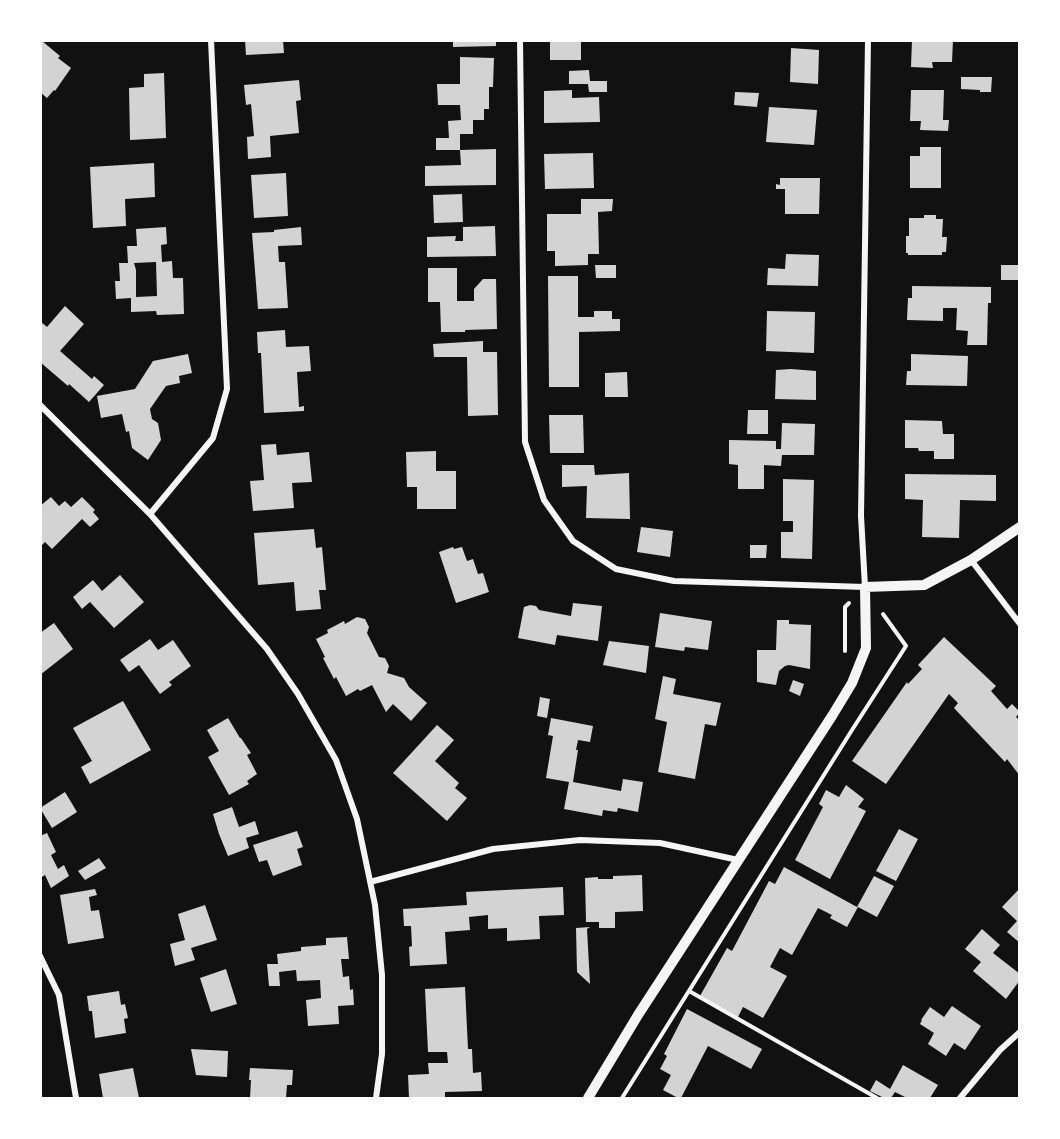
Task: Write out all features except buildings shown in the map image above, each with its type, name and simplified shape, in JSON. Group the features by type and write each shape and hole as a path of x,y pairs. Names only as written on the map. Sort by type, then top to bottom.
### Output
{"street":[{"path":"150,514 213,438 227,389 211,40"},
{"path":"520,40 525,442 544,500 573,541 616,569 674,581 865,587 924,585 971,560 1020,527"},
{"path":"588,1098 638,1015 832,716 852,683 866,648 861,516 868,40"},
{"path":"40,405 150,514 267,649 298,694 336,760 357,819 375,905 382,975 382,1054 376,1098"},
{"path":"971,560 1020,624"},
{"path":"370,882 493,849 580,840 660,843 738,860"},
{"path":"40,956 59,995 76,1098"},
{"path":"960,1098 1000,1050 1020,1032"}],"path":[{"path":"622,1098 906,646 882,612"},
{"path":"689,991 877,1098"}]}
